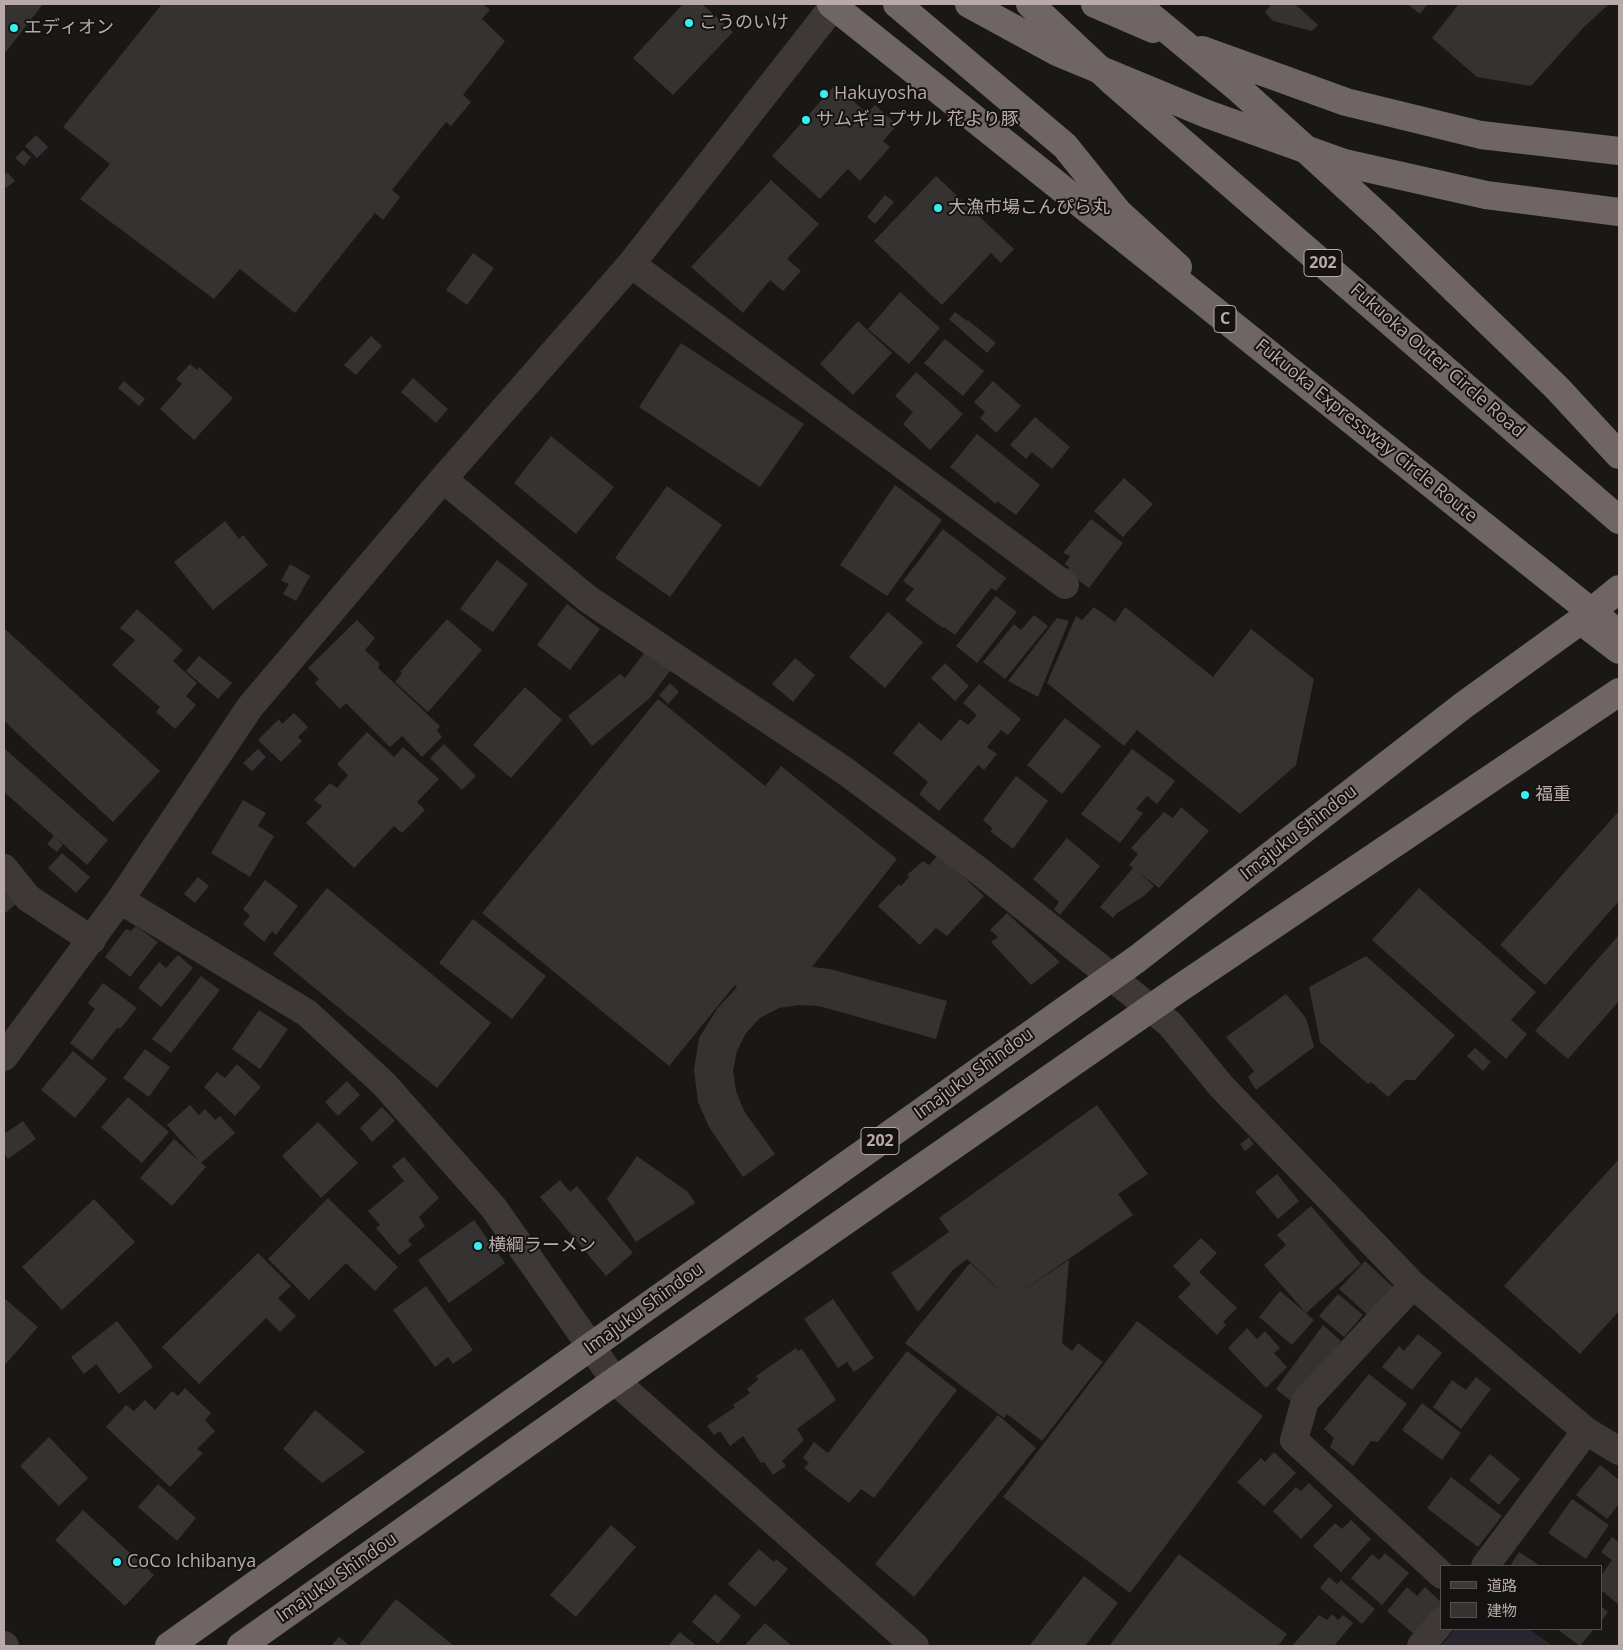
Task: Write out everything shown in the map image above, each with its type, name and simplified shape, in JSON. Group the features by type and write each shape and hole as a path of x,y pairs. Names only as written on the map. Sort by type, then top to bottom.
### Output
{"highway":[{"name":"Fukuoka Expressway Circle Route","path":"833,4 1619,634"},
{"path":"897,4 1065,146 1118,212 1409,478 1580,621 1619,650"},
{"path":"969,4 1057,52 1207,114 1344,163 1486,196 1619,212"},
{"name":"Fukuoka Outer Circle Road","path":"1030,4 1114,83 1619,520"},
{"path":"1095,4 1213,55 1346,102 1481,136 1619,151"},
{"path":"1136,4 1240,90 1385,222 1557,388 1619,456"},
{"name":"Imajuku Shindou","path":"169,1646 1110,976 1137,959 1464,705 1580,621 1619,588"},
{"name":"Imajuku Shindou","path":"241,1646 615,1381 1150,1009 1619,692"}],"street":[{"path":"4,1057 92,940 250,707 443,479 630,264 833,4"},
{"path":"630,264 1065,585"},
{"path":"443,479 588,599 845,771 982,872 1170,1024 1222,1086 1413,1286 1586,1431 1619,1452"},
{"path":"4,868 28,898 92,940"},
{"path":"120,900 307,1013 384,1084 493,1207 615,1381 916,1646"},
{"path":"1413,1286 1305,1401 1294,1440 1440,1572"},
{"path":"1486,1565 1586,1431"},
{"path":"1421,1646 1440,1623"}],"shaded area":[{"path":"1454,1630 1530,1630 1553,1646 1441,1646"}],"building":[{"name":"エディオン","path":"4,4 43,4 5,53 4,52"},
{"path":"162,4 483,4 490,10 482,19 505,41 463,95 471,102 451,126 446,122 392,190 400,197 383,220 375,213 295,313 240,269 214,299 80,199 110,164 63,127"},
{"path":"683,4 702,4 733,32 673,95 633,58"},
{"path":"1272,4 1295,4 1318,25 1312,31 1273,21 1265,12"},
{"path":"1407,4 1428,4 1420,14"},
{"path":"1459,4 1609,4 1583,28 1531,86 1477,77 1432,38"},
{"path":"835,85 867,113 875,105 897,125 883,141 890,147 860,181 848,169 820,199 772,156"},
{"path":"36,135 48,147 37,158 25,146"},
{"path":"23,150 31,157 24,166 15,158"},
{"path":"7,172 15,181 6,188 4,186 4,175"},
{"name":"大漁市場こんぴら丸","path":"936,176 1014,249 1001,263 991,253 942,305 874,241"},
{"path":"771,180 819,224 787,259 801,271 783,291 770,280 743,313 691,267"},
{"path":"885,195 894,202 875,224 867,217"},
{"path":"473,253 494,268 467,305 446,290"},
{"path":"900,292 940,328 909,364 868,329"},
{"path":"955,312 996,343 987,353 949,319"},
{"path":"858,321 892,353 853,395 820,364"},
{"path":"371,336 382,346 356,375 344,365"},
{"path":"945,339 984,371 963,396 924,363"},
{"path":"681,343 804,424 760,487 639,407"},
{"path":"190,364 197,370 199,367 233,398 194,440 160,409 182,384 176,379"},
{"path":"916,372 963,414 930,450 903,424 913,412 895,396"},
{"path":"413,378 448,409 436,423 401,392"},
{"path":"124,381 145,399 139,406 118,388"},
{"path":"993,381 1021,406 996,433 980,418 985,412 974,402"},
{"path":"1035,417 1070,447 1052,469 1032,452 1026,459 1010,445"},
{"path":"977,434 1040,485 1016,515 997,501 996,504 950,467"},
{"path":"551,436 614,487 576,534 514,483"},
{"path":"1124,478 1153,504 1123,537 1094,511"},
{"path":"895,485 942,520 887,596 840,565"},
{"path":"667,486 722,525 670,597 615,558"},
{"path":"1091,519 1123,543 1089,588 1066,571 1069,567 1065,564 1070,556 1063,553"},
{"path":"225,521 239,539 243,535 268,565 213,610 174,562"},
{"path":"943,529 1006,578 996,591 991,588 955,635 905,600 914,589 903,581"},
{"path":"497,560 528,584 493,632 460,609"},
{"path":"290,564 310,576 296,601 283,594 289,584 281,581"},
{"path":"996,596 1017,612 977,663 956,646"},
{"path":"567,604 600,629 570,670 537,645"},
{"path":"1094,607 1115,622 1125,607 1213,677 1251,629 1314,679 1296,765 1240,814 1137,730 1124,746 1047,683 1076,616 1082,620"},
{"path":"137,609 183,650 173,661 197,683 186,696 196,705 175,729 156,712 160,707 112,665 135,640 120,628"},
{"path":"888,612 923,642 885,688 849,657"},
{"path":"1034,615 1048,626 1005,679 983,662 1014,624 1021,630"},
{"path":"1057,618 1069,621 1038,697 1008,681"},
{"path":"447,619 482,650 428,712 395,682 402,673 400,672"},
{"path":"357,620 375,638 365,650 380,664 378,668 440,726 437,730 442,737 422,757 402,736 390,747 346,703 340,709 315,683 319,679 308,668"},
{"path":"4,628 160,771 113,822 4,721"},
{"path":"647,649 672,668 650,698 592,746 568,716 620,674 625,678"},
{"path":"199,656 232,683 218,699 186,671"},
{"path":"795,658 815,675 793,702 772,684"},
{"path":"945,663 969,686 955,701 931,678"},
{"path":"670,683 679,692 668,704 659,695"},
{"path":"979,684 1021,719 1008,735 1001,730 987,747 997,754 984,770 978,765 939,811 919,794 928,782 893,753 919,722 941,741 960,719 968,725 977,715 963,703"},
{"path":"525,687 562,720 511,778 473,745"},
{"path":"658,699 765,786 781,766 897,859 812,967 830,969 947,1001 936,1039 819,1006 799,1005 779,1008 760,1018 746,1033 737,1051 733,1071 736,1091 744,1111 775,1154 743,1177 709,1127 698,1102 694,1070 699,1038 717,1009 737,987 735,985 669,1066 482,913"},
{"path":"294,713 308,727 298,737 302,741 281,762 258,740 279,719 282,724"},
{"path":"1065,718 1101,746 1062,794 1027,765"},
{"path":"367,732 394,757 403,747 439,779 417,802 425,810 402,833 394,826 354,868 306,823 322,806 314,800 330,783 337,788 348,775 337,764"},
{"path":"444,744 476,776 462,790 430,758"},
{"path":"4,748 108,840 87,865 4,792"},
{"path":"258,749 266,757 252,771 243,763"},
{"path":"1132,749 1175,781 1157,804 1147,796 1136,809 1143,813 1120,843 1081,814"},
{"path":"1016,776 1048,801 1013,849 990,831 993,829 983,820"},
{"path":"243,800 266,813 258,826 274,836 250,877 211,853"},
{"path":"1181,807 1209,831 1159,888 1137,871 1154,886 1144,896 1117,913 1113,918 1100,907 1133,868 1129,865 1138,854 1131,848 1164,812 1173,818"},
{"path":"1618,812 1619,901 1545,985 1500,945"},
{"path":"54,836 63,845 57,852 47,844"},
{"path":"1067,838 1100,866 1060,915 1054,909 1059,902 1033,879"},
{"path":"62,853 90,877 76,893 48,868"},
{"path":"939,854 984,896 947,936 936,928 920,945 878,906 899,884 901,886 909,877 907,875 923,861 929,865"},
{"path":"198,877 209,886 195,903 184,894"},
{"path":"265,880 298,906 276,935 272,931 264,942 243,924 250,916 243,909"},
{"path":"327,888 491,1023 437,1088 273,954"},
{"path":"1419,888 1536,992 1511,1020 1527,1034 1506,1059 1372,940"},
{"path":"4,889 16,904 4,914"},
{"path":"1007,913 1060,962 1031,985 991,942 998,937 990,930"},
{"path":"473,919 546,976 512,1019 439,963"},
{"path":"136,926 158,942 130,977 105,957 126,929 131,931"},
{"path":"1619,935 1619,1001 1568,1059 1535,1031"},
{"path":"178,955 193,968 161,1007 138,988 159,962 166,968"},
{"path":"1366,956 1455,1035 1415,1080 1405,1080 1388,1097 1371,1082 1368,1084 1320,1042 1309,987"},
{"path":"201,976 220,990 171,1053 152,1039"},
{"path":"103,983 137,1008 120,1029 117,1028 92,1060 70,1043 95,1009 88,1003"},
{"path":"1286,994 1306,1018 1314,1047 1256,1090 1248,1077 1254,1071 1226,1037"},
{"path":"259,1010 288,1029 260,1069 232,1049"},
{"path":"1475,1048 1491,1062 1483,1071 1467,1056"},
{"path":"145,1049 170,1067 149,1097 123,1078"},
{"path":"73,1051 107,1079 75,1118 41,1090"},
{"path":"237,1064 261,1087 235,1116 204,1087 217,1072 225,1078"},
{"path":"347,1081 360,1095 338,1116 325,1102"},
{"path":"128,1097 169,1132 142,1163 101,1127"},
{"path":"190,1105 199,1115 205,1109 215,1120 220,1116 235,1133 201,1163 167,1125"},
{"path":"1097,1105 1148,1174 1118,1194 1133,1215 1013,1297 1069,1260 1062,1343 1072,1351 1078,1343 1103,1362 1042,1441 1007,1414 1004,1418 905,1343 970,1263 1010,1300 967,1259 953,1270 918,1312 891,1273 949,1232 939,1218"},
{"path":"382,1107 395,1121 372,1142 360,1128"},
{"path":"23,1121 36,1139 8,1159 4,1153 4,1134"},
{"path":"318,1122 358,1163 321,1198 282,1156"},
{"path":"1249,1137 1254,1144 1245,1151 1240,1144"},
{"path":"174,1139 206,1167 172,1206 140,1178"},
{"path":"637,1156 688,1192 695,1203 636,1242 607,1199"},
{"path":"404,1157 439,1198 419,1217 425,1226 408,1240 412,1245 399,1255 376,1228 380,1225 368,1211 404,1181 392,1166"},
{"path":"1619,1159 1619,1311 1580,1354 1504,1286"},
{"path":"1277,1174 1299,1201 1278,1219 1255,1192"},
{"path":"560,1180 570,1192 577,1186 633,1253 606,1276 540,1197"},
{"path":"328,1198 398,1267 375,1291 346,1263 309,1300 268,1259"},
{"path":"94,1199 135,1242 62,1310 22,1267"},
{"path":"1311,1206 1361,1264 1306,1313 1264,1265 1286,1245 1277,1235"},
{"path":"474,1220 505,1263 449,1303 418,1260"},
{"path":"1201,1238 1217,1253 1199,1272 1237,1308 1223,1322 1226,1325 1217,1335 1178,1297 1191,1284 1173,1266"},
{"path":"258,1253 291,1286 278,1298 296,1316 280,1332 266,1318 199,1384 162,1347"},
{"path":"1365,1261 1394,1288 1368,1315 1339,1289"},
{"path":"426,1286 473,1350 453,1364 448,1357 435,1367 393,1310"},
{"path":"1280,1291 1314,1320 1292,1345 1259,1317"},
{"path":"1338,1294 1363,1315 1344,1337 1319,1316"},
{"path":"4,1298 38,1327 4,1366"},
{"path":"833,1299 874,1358 854,1372 847,1362 838,1368 804,1319"},
{"path":"117,1321 153,1367 119,1394 96,1364 84,1374 71,1357"},
{"path":"1137,1321 1263,1416 1130,1593 1003,1497"},
{"path":"1323,1325 1341,1341 1296,1405 1276,1389"},
{"path":"1247,1328 1257,1339 1265,1331 1280,1348 1274,1353 1287,1367 1266,1388 1228,1348"},
{"path":"1418,1334 1442,1353 1412,1390 1382,1367 1399,1346 1404,1351"},
{"path":"796,1348 798,1351 802,1349 836,1400 797,1429 804,1440 782,1461 786,1466 773,1475 764,1462 761,1463 743,1436 730,1446 720,1431 714,1435 707,1426 735,1407 733,1405 750,1393 747,1389 758,1380 756,1376"},
{"path":"907,1351 957,1390 874,1498 861,1489 849,1503 804,1468 809,1463 803,1458 814,1442 828,1453"},
{"path":"1369,1374 1407,1404 1378,1442 1371,1441 1353,1466 1330,1447 1334,1438 1324,1429"},
{"path":"1476,1377 1491,1389 1461,1429 1433,1407 1452,1380 1466,1390"},
{"path":"185,1388 211,1413 205,1420 215,1431 197,1449 203,1453 170,1487 106,1427 126,1405 134,1411 145,1400 155,1410 172,1391 178,1396"},
{"path":"1422,1403 1461,1433 1442,1460 1402,1430"},
{"path":"315,1410 365,1452 322,1483 283,1449"},
{"path":"998,1415 1036,1448 914,1597 875,1564"},
{"path":"49,1437 88,1478 59,1506 20,1466"},
{"path":"1274,1452 1296,1473 1264,1506 1237,1482 1261,1458 1265,1462"},
{"path":"1490,1454 1520,1479 1499,1505 1469,1480"},
{"path":"1600,1465 1619,1480 1619,1504 1607,1519 1576,1495"},
{"path":"1451,1477 1502,1516 1478,1547 1427,1508"},
{"path":"1309,1483 1333,1506 1301,1539 1273,1511 1296,1487 1301,1491"},
{"path":"158,1484 196,1518 177,1541 138,1507"},
{"path":"1572,1499 1609,1525 1586,1559 1548,1533"},
{"path":"83,1510 154,1575 125,1606 55,1540"},
{"path":"1351,1520 1371,1539 1341,1572 1313,1546 1335,1523 1342,1529"},
{"path":"611,1525 636,1547 576,1617 550,1595"},
{"path":"1612,1537 1619,1542 1619,1605 1603,1592 1603,1573 1612,1560 1601,1552"},
{"path":"759,1549 774,1562 776,1559 788,1569 755,1607 728,1584"},
{"path":"1519,1552 1539,1565 1511,1565"},
{"path":"1385,1553 1409,1573 1382,1605 1351,1578 1372,1554 1379,1560"},
{"path":"1179,1554 1287,1634 1278,1646 1109,1646"},
{"path":"1084,1576 1118,1603 1085,1646 1029,1646"},
{"path":"1329,1577 1337,1584 1341,1580 1375,1609 1362,1624 1320,1588"},
{"path":"1407,1587 1417,1596 1425,1587 1440,1601 1440,1607 1415,1635 1387,1611"},
{"path":"715,1594 741,1616 718,1644 692,1622"},
{"path":"396,1599 454,1646 358,1646"},
{"path":"1603,1608 1608,1612 1603,1619"},
{"path":"1332,1614 1338,1620 1343,1615 1353,1623 1334,1646 1292,1646 1319,1615 1327,1620"},
{"path":"765,1623 792,1646 744,1646"},
{"path":"1558,1630 1593,1630 1580,1646"},
{"path":"680,1632 697,1646 668,1646"},
{"path":"339,1637 350,1646 331,1646"}],"place":[{"name":"こうのいけ","path":"689,23"},
{"name":"エディオン","path":"14,28"},
{"name":"Hakuyosha","path":"824,94"},
{"name":"サムギョプサル 花より豚","path":"806,120"},
{"name":"大漁市場こんぴら丸","path":"938,208"},
{"name":"福重","path":"1525,795"},
{"name":"横綱ラーメン","path":"478,1246"},
{"name":"CoCo Ichibanya","path":"117,1562"}]}
